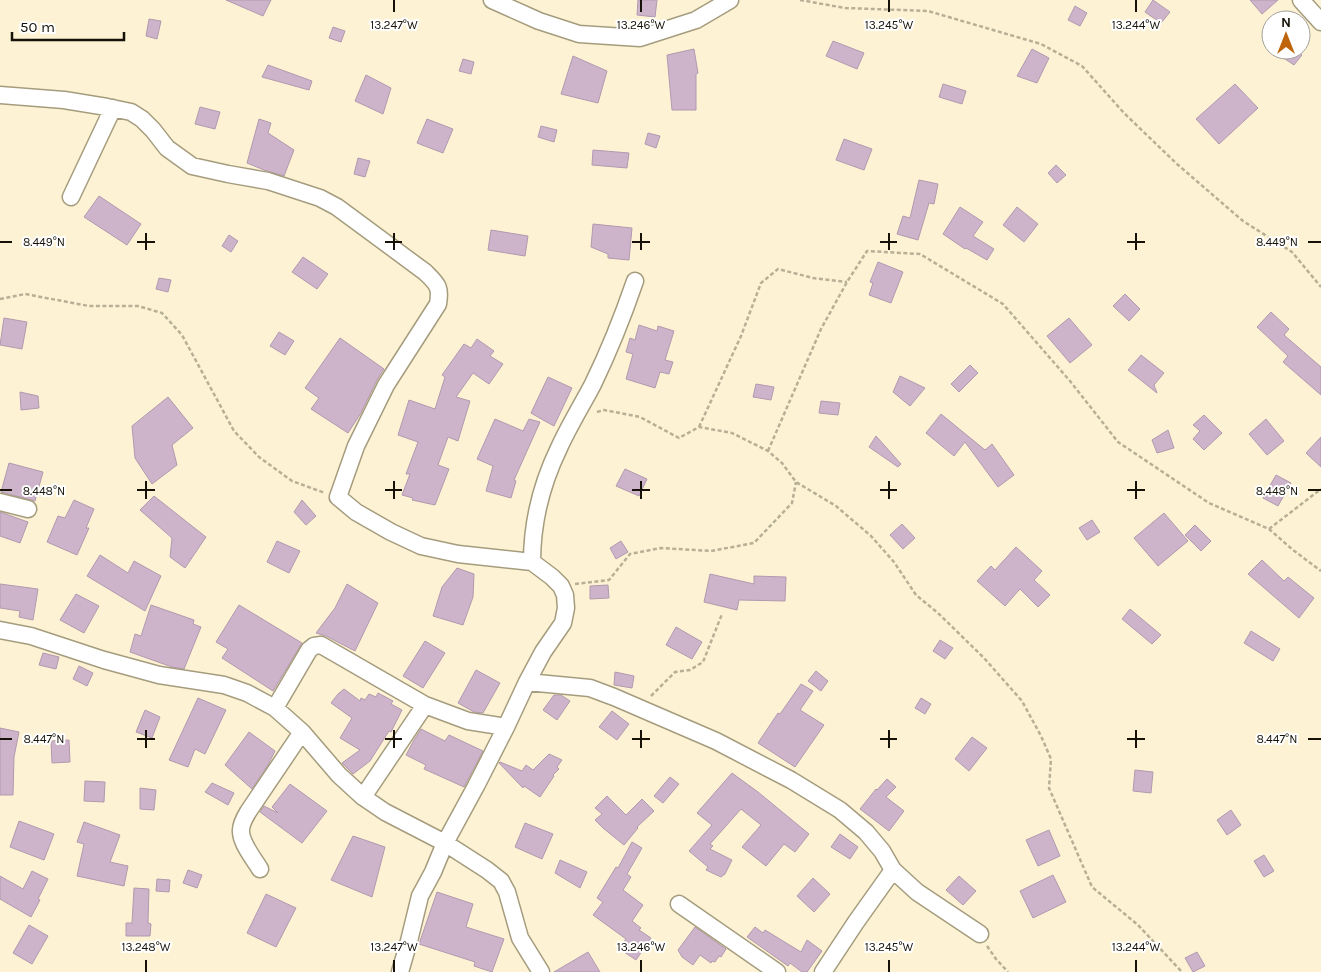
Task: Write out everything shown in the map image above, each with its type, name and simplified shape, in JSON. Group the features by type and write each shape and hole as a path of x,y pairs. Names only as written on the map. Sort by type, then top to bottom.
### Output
{"street":[{"path":"492,0 539,21 580,34 640,38 696,20 730,0"},
{"path":"1301,0 1321,22"},
{"path":"0,95 64,100 132,112 142,119 167,148 192,166 268,182 320,198 337,207 424,272 436,283 440,291 438,304 386,385 356,446 338,498 365,517 421,546 458,554 532,562 561,586 565,595 566,608 563,623 543,652 527,682 420,896 410,941 400,972"},
{"path":"71,197 113,108"},
{"path":"532,562 532,542 545,482 558,448 597,375 635,281"},
{"path":"0,502 28,509"},
{"path":"0,630 32,636 104,660 159,675 224,685 247,693 275,708 302,732 339,775 363,798 445,844 487,870 500,881 507,892 520,938 541,972"},
{"path":"275,708 309,650 314,646 321,645 424,705 468,721 506,727"},
{"path":"527,682 590,688 640,707 716,741 791,780 840,810 866,832 882,851 893,870 917,892 980,934"},
{"path":"363,798 424,705"},
{"path":"260,869 244,842 240,831 242,824 248,812 302,732"},
{"path":"822,972 893,870"},
{"path":"680,904 776,972"}],"path":[{"path":"800,0 845,8 928,11 1041,44 1082,66 1124,113 1177,164 1243,221 1292,252 1321,287"},
{"path":"768,451 821,329 867,251 920,254 1003,304 1070,381 1118,442 1209,503 1269,529 1321,571"},
{"path":"574,418 604,410 640,417 680,438 699,427 741,336 761,283 778,269 813,278 847,282"},
{"path":"0,299 25,294 89,306 138,306 162,313 182,335 234,431 259,457 292,480 338,498"},
{"path":"699,427 732,432 768,451 782,463 796,482 836,506 871,536 894,562 916,595 938,612 984,658 1022,701 1041,736 1051,760 1048,788 1092,888 1138,924 1182,972"},
{"path":"561,586 609,580 630,554 661,548 711,551 754,543 792,503 796,482"},
{"path":"1269,529 1321,488"},
{"path":"640,707 675,672 690,670 703,662 722,614"},
{"path":"980,934 996,959 1008,972"}],"building":[{"path":"226,0 271,0 263,16"},
{"path":"638,0 657,0 655,17 637,15"},
{"path":"1153,0 1170,12 1161,23 1145,12"},
{"path":"1250,0 1278,0 1267,10 1261,10 1261,13"},
{"path":"1075,6 1087,13 1080,26 1068,20"},
{"path":"149,19 161,21 157,39 146,36"},
{"path":"333,27 345,31 341,42 329,38"},
{"path":"833,41 864,53 857,69 826,56"},
{"path":"694,49 698,73 696,74 696,110 672,110 667,55"},
{"path":"1032,49 1049,58 1037,83 1017,76"},
{"path":"573,56 607,71 598,103 561,94"},
{"path":"463,59 474,62 471,74 459,71"},
{"path":"1286,60 1298,60 1294,65"},
{"path":"268,65 312,81 309,90 262,77"},
{"path":"366,75 391,88 383,114 355,101"},
{"path":"943,84 966,91 962,104 939,97"},
{"path":"1235,84 1258,108 1219,144 1196,119"},
{"path":"200,107 220,112 215,129 195,124"},
{"path":"259,119 271,123 268,133 294,150 284,176 247,163"},
{"path":"427,119 453,129 443,153 417,143"},
{"path":"541,126 557,130 554,142 538,137"},
{"path":"648,133 660,136 656,148 645,144"},
{"path":"844,139 872,149 864,170 836,160"},
{"path":"593,150 629,153 627,168 592,165"},
{"path":"358,158 370,161 365,177 354,174"},
{"path":"1056,165 1066,175 1057,183 1048,173"},
{"path":"919,180 938,184 934,204 929,203 918,240 897,234 903,216 910,218"},
{"path":"99,196 141,224 127,245 84,217"},
{"path":"960,207 983,222 973,236 994,249 987,260 965,249 943,234"},
{"path":"1017,207 1038,224 1024,242 1003,225"},
{"path":"593,224 632,228 629,260 608,258 608,254 591,247"},
{"path":"491,230 528,236 525,256 488,250"},
{"path":"229,235 238,241 231,252 222,246"},
{"path":"303,257 328,274 317,289 292,272"},
{"path":"878,262 903,272 891,303 869,295 873,283 870,282"},
{"path":"159,278 171,280 168,292 156,289"},
{"path":"1125,294 1140,309 1129,321 1113,306"},
{"path":"1271,312 1289,329 1284,335 1321,367 1321,395 1283,362 1288,356 1257,327"},
{"path":"4,318 27,322 22,349 0,345"},
{"path":"1069,318 1092,345 1070,363 1047,336"},
{"path":"639,325 657,331 658,326 674,331 665,360 673,362 669,374 660,372 655,388 626,379 633,354 626,352 630,338 635,340"},
{"path":"279,332 294,341 285,355 270,346"},
{"path":"340,338 384,369 361,413 348,433 311,409 319,398 305,388"},
{"path":"477,339 494,351 490,356 503,364 489,384 473,373 456,397 470,401 458,441 448,437 438,465 449,469 435,505 412,500 413,498 402,495 410,474 406,474 418,442 398,435 409,400 435,409 445,377 442,375 464,344 471,348"},
{"path":"1141,355 1164,373 1154,385 1157,393 1128,370"},
{"path":"970,365 978,373 959,392 951,384"},
{"path":"900,376 925,388 910,406 893,392"},
{"path":"548,377 572,388 554,426 531,413"},
{"path":"756,384 774,387 771,400 753,397"},
{"path":"20,392 38,396 39,408 21,410"},
{"path":"168,397 193,428 172,445 177,465 152,484 135,458 132,426"},
{"path":"821,401 840,403 838,415 819,413"},
{"path":"941,414 985,450 992,444 1014,475 998,487 965,442 954,456 926,433"},
{"path":"1204,415 1222,433 1204,450 1193,439 1200,431 1193,425"},
{"path":"495,419 523,431 529,419 540,422 514,480 516,481 511,498 486,491 493,466 477,459"},
{"path":"1266,419 1284,441 1267,455 1249,434"},
{"path":"1168,430 1174,448 1157,453 1152,440"},
{"path":"876,436 901,464 898,467 869,447"},
{"path":"1321,437 1321,467 1306,453"},
{"path":"9,463 43,472 35,501 1,492"},
{"path":"625,469 647,479 639,496 616,486"},
{"path":"1276,475 1291,483 1278,506 1263,498"},
{"path":"154,496 206,537 185,568 170,557 172,538 140,510"},
{"path":"74,500 94,509 86,528 89,528 77,555 47,542 58,516 65,518"},
{"path":"302,500 316,516 306,525 294,512"},
{"path":"0,512 28,522 20,543 0,536"},
{"path":"1164,513 1188,541 1158,566 1134,538"},
{"path":"1092,520 1100,532 1087,540 1079,528"},
{"path":"902,524 915,538 903,549 890,535"},
{"path":"1195,525 1211,541 1201,551 1185,535"},
{"path":"277,541 300,551 289,573 267,562"},
{"path":"621,541 628,552 616,559 610,548"},
{"path":"1016,547 1042,571 1034,580 1050,595 1038,607 1020,589 1005,606 977,581 991,566 995,570"},
{"path":"100,555 128,573 134,561 161,576 145,611 87,576"},
{"path":"1262,560 1284,581 1288,577 1314,598 1299,618 1248,574"},
{"path":"457,568 474,574 473,597 463,625 433,616 442,587"},
{"path":"710,574 754,584 754,576 786,577 785,601 739,600 737,610 704,602"},
{"path":"0,584 38,589 33,620 19,617 20,611 0,608"},
{"path":"347,584 378,603 355,651 316,633 335,608"},
{"path":"608,585 609,598 590,599 590,586"},
{"path":"76,594 99,606 84,633 60,620"},
{"path":"151,605 194,620 193,624 201,627 184,669 172,667 130,652 135,634 141,636"},
{"path":"239,605 302,643 273,691 222,658 228,649 216,642"},
{"path":"1130,609 1161,635 1152,644 1122,619"},
{"path":"676,627 702,642 692,659 666,645"},
{"path":"1251,631 1280,649 1273,661 1244,643"},
{"path":"940,640 953,648 945,659 933,651"},
{"path":"425,641 445,653 423,688 403,676"},
{"path":"43,653 59,657 56,669 39,665"},
{"path":"79,666 93,673 87,686 73,679"},
{"path":"476,670 500,683 483,713 474,712 458,703"},
{"path":"816,671 828,681 821,691 808,681"},
{"path":"615,672 634,676 632,688 614,685"},
{"path":"801,684 813,691 800,710 824,725 795,767 758,743 778,713 780,714"},
{"path":"344,689 360,701 361,698 365,700 369,694 376,697 378,693 393,701 391,704 402,710 391,732 389,731 370,761 353,774 342,763 360,750 340,738 352,718 331,703"},
{"path":"554,695 561,695 570,701 557,720 543,710"},
{"path":"198,698 226,710 205,754 195,749 188,767 169,760"},
{"path":"921,698 931,704 925,714 915,708"},
{"path":"145,710 160,717 152,738 136,732"},
{"path":"612,711 629,724 617,740 599,727"},
{"path":"0,728 19,732 14,757 13,795 0,795"},
{"path":"421,729 445,741 449,735 483,751 464,787 424,769 426,765 406,755"},
{"path":"249,732 275,751 252,789 225,765"},
{"path":"972,737 987,748 969,771 955,759"},
{"path":"69,740 70,762 52,763 51,741"},
{"path":"549,754 562,760 557,767 559,769 553,775 540,797 524,786 523,788 499,763 522,771 526,765 533,770"},
{"path":"1135,770 1153,772 1151,793 1133,791"},
{"path":"732,773 809,834 795,852 784,844 766,866 742,847 761,825 741,809 710,844 713,846 710,849 732,860 725,874 721,877 706,870 708,867 689,851 712,825 697,813"},
{"path":"670,777 679,784 663,803 654,796"},
{"path":"887,779 896,787 886,797 904,811 889,831 860,809"},
{"path":"85,781 105,782 104,802 84,801"},
{"path":"212,783 234,793 228,805 205,792"},
{"path":"290,784 327,811 302,843 260,812 264,806 278,813 272,807"},
{"path":"140,788 156,790 154,810 140,809"},
{"path":"607,796 626,815 642,799 654,811 637,827 624,845 595,820 602,814 595,808"},
{"path":"1231,810 1241,825 1227,835 1217,820"},
{"path":"19,821 54,834 44,860 10,847"},
{"path":"84,822 120,835 110,862 128,866 124,886 77,876 84,844 77,842"},
{"path":"525,823 553,834 542,859 515,847"},
{"path":"1049,830 1060,856 1038,866 1026,840"},
{"path":"840,834 858,847 850,859 831,847"},
{"path":"353,836 385,847 372,897 331,880"},
{"path":"632,842 642,848 627,874 631,877 623,890 643,905 632,921 641,928 639,930 651,938 636,960 621,950 621,945 626,939 593,915 603,902 597,898 616,867 618,868"},
{"path":"1264,855 1274,871 1264,877 1254,861"},
{"path":"560,860 587,872 580,888 555,873"},
{"path":"188,870 202,875 197,888 183,883"},
{"path":"32,871 48,879 31,917 0,899 0,876 23,889"},
{"path":"1053,875 1066,902 1033,918 1020,891"},
{"path":"959,876 976,891 963,905 946,890"},
{"path":"813,878 830,894 814,912 797,896"},
{"path":"157,879 170,880 169,892 156,891"},
{"path":"134,888 149,889 148,923 151,924 150,936 126,936 126,923 132,923"},
{"path":"437,892 473,904 466,927 504,939 492,972 474,966 475,962 419,944"},
{"path":"266,894 296,908 276,947 247,933"},
{"path":"29,925 48,936 32,964 13,953"},
{"path":"695,927 726,949 715,962 712,961 711,963 700,955 693,965 682,957 678,950"},
{"path":"755,927 763,933 765,930 801,952 807,940 822,951 807,972 802,972 790,963 788,966 747,937"},
{"path":"588,952 600,972 554,972"},
{"path":"1197,952 1205,966 1193,972 1185,958"}]}
